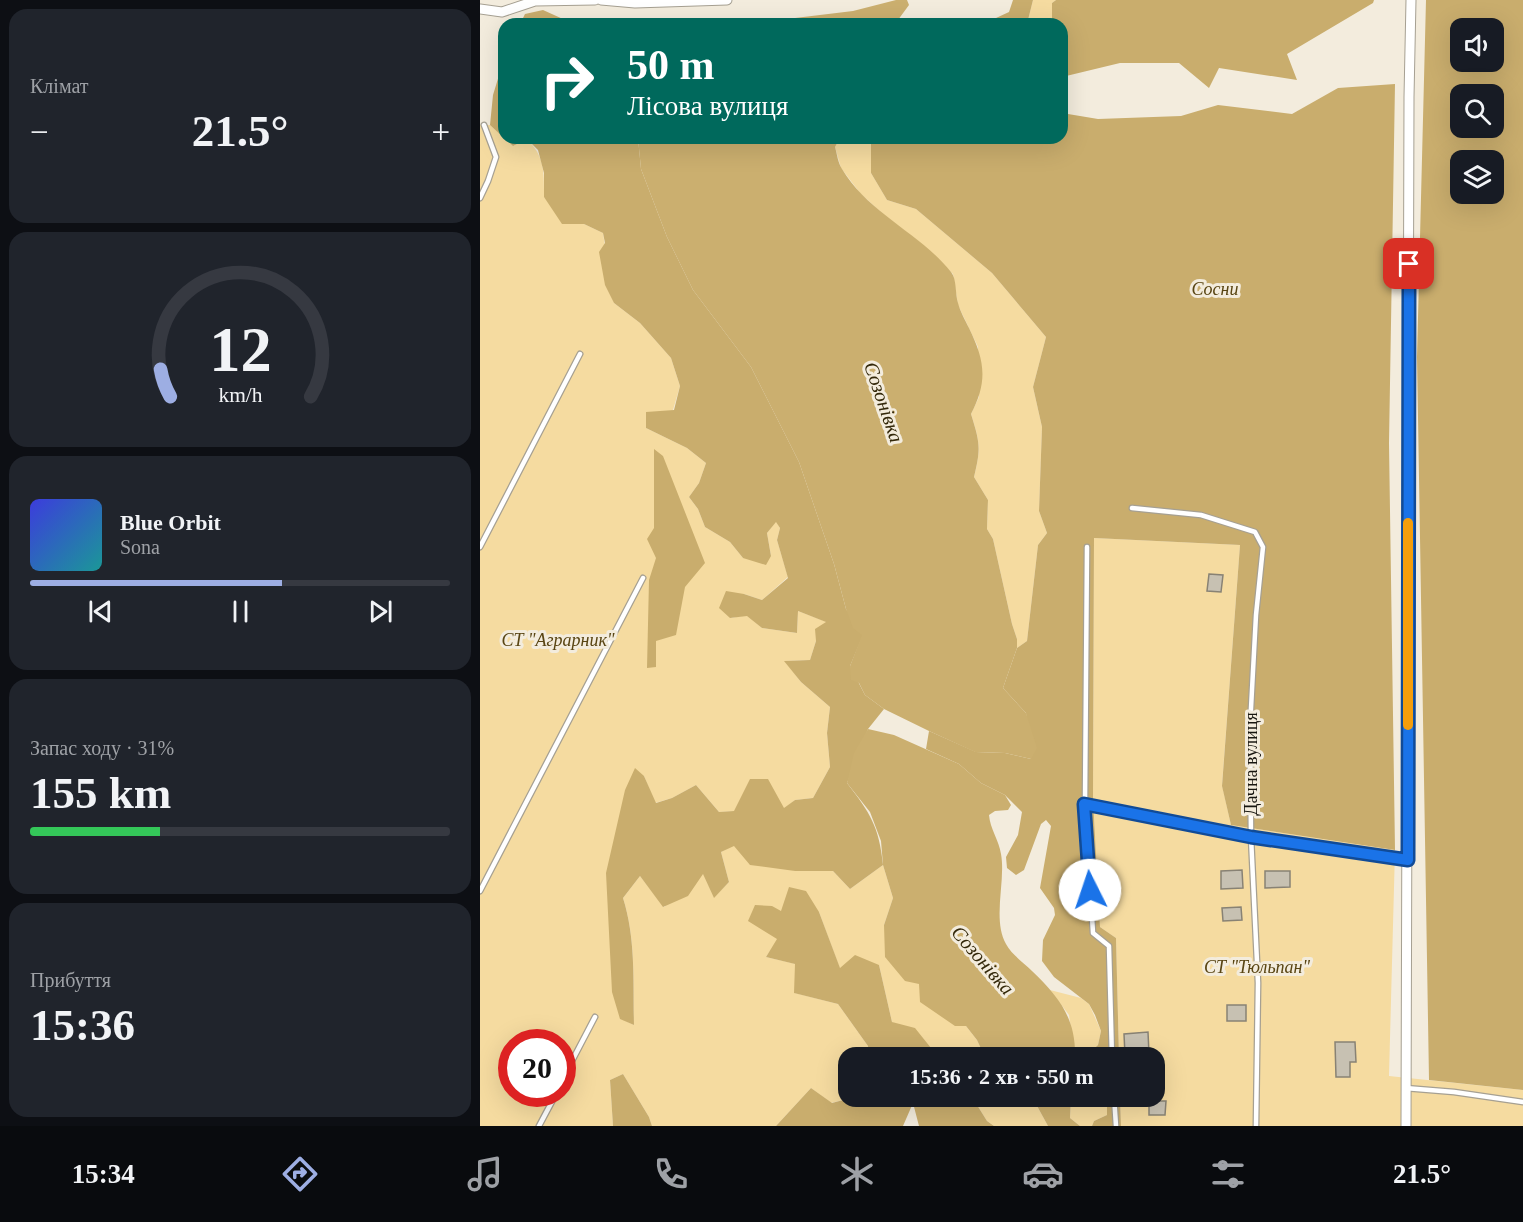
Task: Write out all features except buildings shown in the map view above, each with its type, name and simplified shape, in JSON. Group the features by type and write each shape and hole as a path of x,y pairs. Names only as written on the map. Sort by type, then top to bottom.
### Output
{"street":[{"path":"480,9 502,12 535,1 595,0"},
{"path":"601,0 634,3 727,0"},
{"path":"1406,1126 1411,0"}],"lane":[{"path":"480,198 496,158 484,125"},
{"path":"480,547 580,354"},
{"name":"Дачна вулиця","path":"1132,508 1201,515 1256,532 1263,547 1256,615 1250,727 1251,837 1258,983 1256,1126"},
{"path":"1087,547 1084,804 1093,933 1109,946 1112,1047"},
{"path":"480,891 643,578"},
{"path":"1084,804 1251,837 1408,860"},
{"path":"576,1053 595,1017"},
{"path":"1405,1088 1454,1092 1523,1102"},
{"path":"539,1126 549,1107"},
{"path":"1115,1107 1116,1126"}],"green space":[{"path":"1013,0 1033,0 1028,18 996,18 1009,12"},
{"path":"1033,0 1056,0 1052,3 1052,18 1028,18"},
{"path":"1056,0 1374,0 1373,3 1287,54 1297,80 1219,68 1209,88 1179,63 1120,63 1068,76 1068,18 1052,18 1052,3"},
{"path":"1426,0 1523,0 1523,1090 1429,1080 1417,357"},
{"path":"543,10 561,18 523,18 525,14"},
{"path":"498,79 498,132 490,125 493,95"},
{"name":"Сосни","path":"1395,84 1389,443 1395,850 1231,825 1222,786 1240,545 1094,538 1093,799 1100,927 1116,938 1119,1047 1096,1047 1101,1031 1089,1004 1054,977 1042,961 1043,940 1055,915 1054,908 1040,888 1051,826 1046,820 1041,824 1024,870 1016,875 1007,868 1006,857 1018,835 1022,812 1005,795 981,783 959,764 926,749 929,731 976,752 1005,753 1031,759 1026,713 1003,688 1017,648 1027,641 1038,545 1047,533 1039,511 1042,427 1033,387 1046,337 992,273 916,209 887,200 871,173 871,144 1068,144 1068,114 1098,119 1181,116 1218,105 1292,114 1338,88"},
{"name":"СТ \"Аграрник\"","path":"480,125 490,125 498,132 498,144 513,146 531,144 540,159 544,197 584,224 603,233 614,303 640,323 671,358 680,386 673,410 646,428 687,448 706,463 699,483 689,497 698,509 705,527 730,542 743,558 771,556 767,533 776,521 780,528 777,540 788,577 762,600 744,594 731,618 747,615 762,628 797,633 798,611 827,622 816,641 810,660 785,661 801,682 830,707 827,733 830,767 813,798 795,800 784,809 719,812 696,785 672,798 655,803 644,776 625,790 620,1018 634,1025 632,945 623,898 640,876 664,907 703,873 714,897 729,882 721,852 734,845 795,871 833,871 850,889 883,865 893,898 884,925 919,984 966,1026 980,1047 930,1047 892,1022 879,965 840,969 819,912 778,939 766,957 796,964 795,993 838,1004 868,1046 838,1047 838,1101 831,1103 811,1088 776,1126 652,1126 623,1074 610,1080 613,1126 480,1126"},
{"path":"532,144 639,144 641,169 667,237 693,290 751,367 799,462 834,564 846,609 863,635 850,666 865,695 884,709 868,729 847,783 862,803 876,830 883,865 850,889 833,871 795,871 750,865 734,846 721,852 729,882 714,898 703,874 688,896 663,907 640,876 623,898 632,945 634,1025 620,1019 612,992 606,873 625,790 635,768 644,776 656,803 672,798 696,785 719,812 734,811 750,779 768,779 784,808 795,800 813,798 830,767 827,733 830,707 801,682 784,661 810,660 816,641 815,629 826,622 798,611 797,633 762,628 747,616 730,618 719,608 726,591 762,600 788,578 777,540 780,528 776,522 767,533 771,556 766,565 743,558 730,542 705,527 698,509 689,497 699,483 706,463 687,448 646,428 646,412 674,410 680,386 671,358 640,323 614,303 605,285 599,252 605,243 603,233 584,224 562,224 544,197 544,173 538,150"},
{"path":"837,144 871,144 871,173 887,200 916,209 992,273 1046,337 1033,387 1042,427 1039,511 1047,533 1038,545 1027,641 1017,648 1017,639 993,539 987,529 988,500 974,477 978,446 971,414 979,397 978,347 958,305 953,274 918,241 860,193 841,168 835,147"},
{"path":"654,449 663,456 705,563 685,587 676,635 656,641 656,667 647,668 649,580 656,558 647,539 654,528"},
{"name":"СТ \"Тюльпан\"","path":"1094,538 1240,545 1222,785 1231,825 1395,850 1389,1076 1523,1090 1523,1126 1121,1126 1120,1107 1165,1107 1165,1047 1119,1047 1116,938 1100,927 1093,798"},
{"path":"789,887 806,891 819,912 840,968 855,955 879,965 892,1022 915,1028 930,1047 868,1047 838,1004 794,993 795,964 766,957 777,939 748,921 755,905 772,906 781,911"},
{"path":"1050,990 1081,998 1089,1004 1101,1031 1096,1047 1074,1047 1069,1015"},
{"path":"623,1074 652,1126 613,1126 610,1080"},
{"path":"811,1088 832,1103 838,1101 838,1107 911,1107 903,1126 776,1126"},
{"path":"914,1107 978,1107 987,1121 994,1126 919,1126"},
{"path":"978,1107 1038,1107 1048,1126 994,1126 987,1121"},
{"path":"1071,1107 1107,1107 1107,1115 1094,1121 1092,1126 1080,1126 1070,1118"},
{"path":"1107,1107 1120,1107 1121,1126 1092,1126 1094,1121 1107,1115"}],"water":[{"path":"896,0 907,0 909,5 899,18 795,18 853,11"},
{"name":"Созонівка","path":"639,144 837,144 835,147 842,169 853,184 880,211 925,246 953,275 959,306 981,361 982,381 971,414 978,446 974,477 988,500 987,529 993,539 1017,639 1017,648 1003,688 1026,713 1037,748 1031,759 1005,753 975,752 884,709 865,695 859,683 851,680 850,666 862,635 853,628 846,609 834,564 799,462 751,367 693,290 667,237 641,169"},
{"name":"Созонівка","path":"868,729 894,735 959,764 981,783 1005,795 1011,805 1008,810 995,811 989,815 1001,854 1000,923 1002,934 1011,952 1058,999 1069,1020 1075,1047 980,1047 966,1026 955,1026 920,1002 919,984 905,981 885,957 884,925 893,898 883,865 881,841 870,812 847,783 854,753"},
{"path":"1038,1107 1071,1107 1070,1118 1080,1126 1048,1126"}],"slow traffic":[{"path":"1408,523 1408,725"}],"route":[{"path":"1090,890 1084,804 1251,837 1408,860 1409,264"}]}
